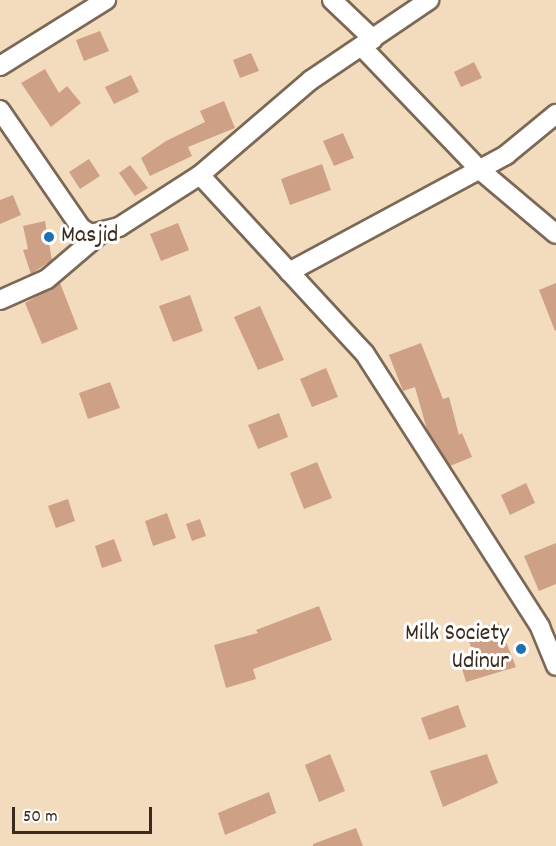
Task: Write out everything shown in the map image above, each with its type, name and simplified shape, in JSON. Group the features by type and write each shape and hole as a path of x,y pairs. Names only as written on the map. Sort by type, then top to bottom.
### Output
{"street":[{"path":"0,66 106,0"},
{"path":"332,0 480,170 556,234"},
{"path":"0,110 81,228 91,234 101,232 119,227 200,175 311,80 429,0"},
{"path":"289,272 506,155 556,114"},
{"path":"200,175 365,354 540,627 556,666"},
{"path":"0,300 47,279 101,232"}],"building":[{"path":"100,31 109,51 84,61 76,40"},
{"path":"251,53 259,71 240,78 233,60"},
{"path":"474,62 482,78 461,87 454,72"},
{"path":"45,69 59,93 67,86 81,103 51,127 21,83"},
{"path":"131,75 139,92 114,104 105,87"},
{"path":"224,101 235,128 188,147 192,156 150,176 141,158 166,141 205,122 200,111"},
{"path":"343,133 354,158 334,166 323,141"},
{"path":"89,159 100,176 80,189 69,172"},
{"path":"322,164 331,190 290,205 281,179"},
{"path":"130,165 148,188 135,196 119,173"},
{"path":"13,195 21,215 0,224 0,200"},
{"path":"45,221 52,260 31,274 23,250 28,249 23,226"},
{"path":"178,223 189,250 161,261 150,234"},
{"path":"60,283 78,329 42,344 25,303"},
{"path":"556,283 556,330 555,331 539,290"},
{"path":"190,295 203,331 173,342 159,306"},
{"path":"260,306 284,360 258,370 234,317"},
{"path":"421,343 443,399 449,397 459,435 462,433 472,457 450,466 427,430 415,387 403,391 389,355"},
{"path":"326,368 338,397 312,407 300,379"},
{"path":"110,382 120,408 88,419 79,393"},
{"path":"279,413 288,437 258,449 248,425"},
{"path":"317,462 332,498 304,509 290,473"},
{"path":"526,483 535,503 510,515 501,495"},
{"path":"68,499 75,521 56,528 48,506"},
{"path":"167,513 176,538 153,546 145,521"},
{"path":"200,519 206,536 192,541 186,524"},
{"path":"114,539 122,561 102,568 95,546"},
{"path":"556,543 556,584 539,591 524,556"},
{"path":"319,606 332,640 253,669 256,679 226,688 214,645 258,633 256,630"},
{"path":"498,622 516,667 466,682 461,665 476,660 466,634"},
{"path":"458,705 466,727 429,740 421,718"},
{"path":"330,754 345,791 319,802 305,765"},
{"path":"487,754 498,783 443,807 430,771"},
{"path":"269,792 276,813 225,835 218,813"},
{"path":"356,828 363,846 313,846 313,844"}],"place":[{"name":"Masjid","path":"49,237"},
{"name":"Milk Society Udinur","path":"521,649"}]}
